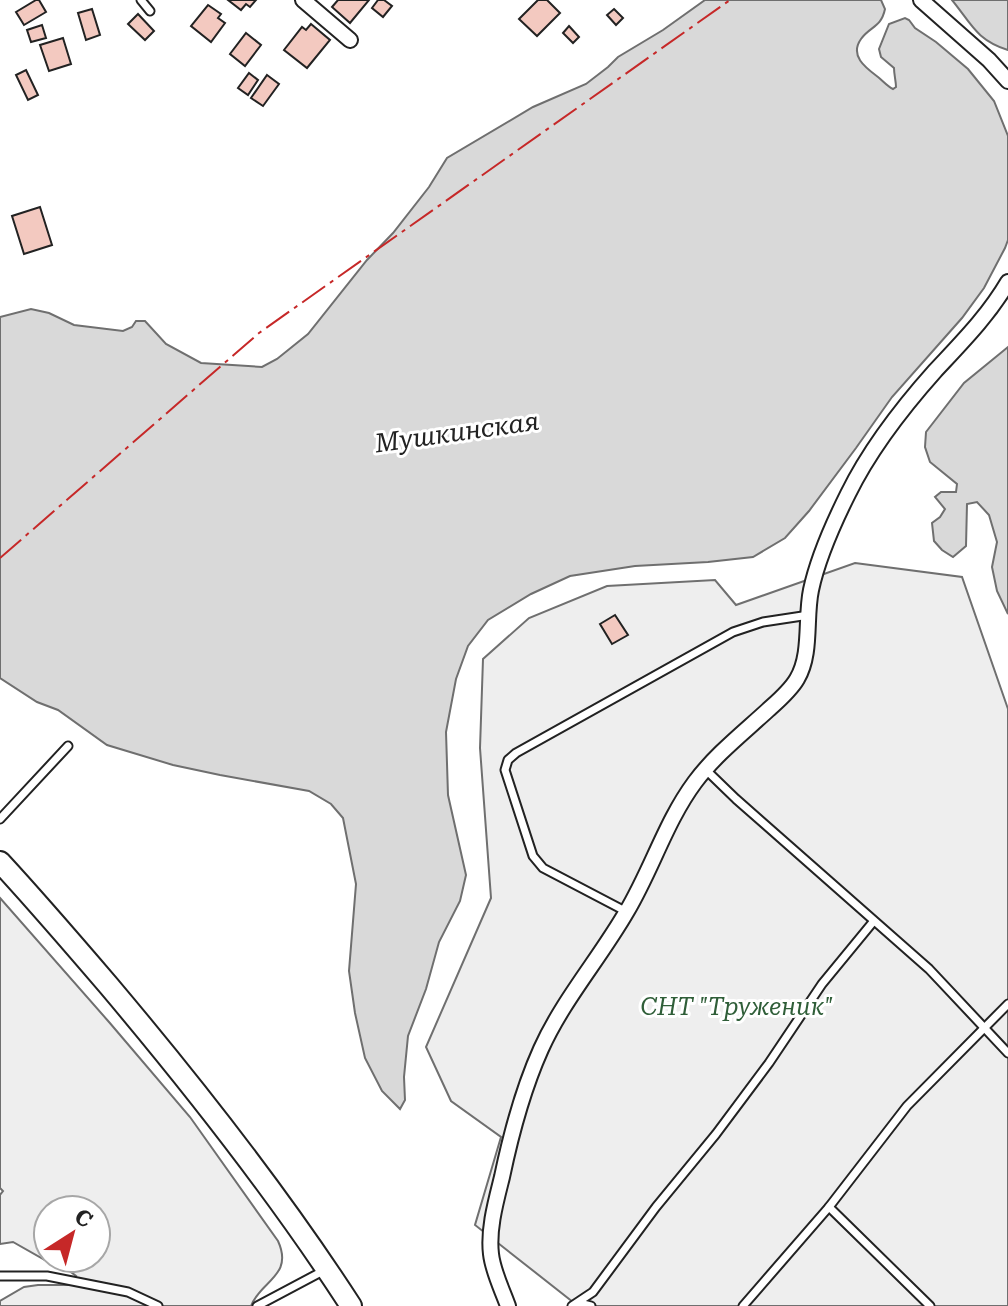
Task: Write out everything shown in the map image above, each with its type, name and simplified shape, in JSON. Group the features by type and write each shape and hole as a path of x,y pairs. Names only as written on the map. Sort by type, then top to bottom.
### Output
{"street":[{"path":"303,0 350,40"},
{"path":"921,0 989,60 1008,81"},
{"path":"508,1306 491,1254 491,1232 506,1156 525,1088 541,1048 627,912 678,807 705,769 797,680 804,663 811,591 831,531 849,491 873,451 902,410 976,328 1008,282"},
{"path":"0,862 198,1094 262,1177 351,1306"}],"lane":[{"path":"141,0 150,11"},
{"path":"627,912 543,868 533,856 505,770 508,760 529,745 733,632 763,622 809,615"},
{"path":"0,819 68,746"},
{"path":"705,769 929,969 1008,1053"},
{"path":"575,1304 593,1292 769,1063 822,984 873,922"},
{"path":"743,1306 829,1207 907,1106 1008,1004"},
{"path":"829,1207 930,1306"},
{"path":"257,1306 327,1269"},
{"path":"0,1276 47,1276 128,1292 158,1306"},
{"path":"575,1304 591,1306"}],"green space":[{"name":"СНТ \"Труженик\"","path":"855,563 962,577 1008,709 1008,1306 578,1306 475,1225 501,1137 451,1101 426,1047 491,898 480,748 483,659 529,618 607,586 715,580 736,605"},
{"path":"0,898 190,1117 278,1241 282,1262 251,1306 0,1306 0,1301 24,1287 68,1285 76,1276 73,1274 112,1274 112,1194 32,1194 32,1253 13,1242 0,1244 0,1195 3,1191 0,1188"}],"water":[{"name":"Мушкинская","path":"705,0 881,0 885,9 883,15 861,39 857,51 864,66 893,89 896,87 894,68 881,57 879,49 889,24 905,18 909,20 968,69 994,101 1008,136 1008,240 984,288 962,318 892,397 809,511 785,538 753,557 635,566 570,576 531,594 488,620 468,646 456,679 446,732 448,795 466,875 460,901 439,942 408,1036 405,1100 400,1109 382,1091 365,1058 349,971 356,884 343,818 331,804 309,791 173,765 107,745 58,710 37,702 0,678 0,317 31,309 49,313 74,325 123,331 136,321 145,321 166,344 201,363 262,367 308,334 367,260 393,233 447,158 533,107 586,84 618,57"},
{"path":"952,0 1008,0 1008,50 981,36"},
{"path":"1008,347 1008,614 997,591 992,567 997,542 989,515 977,502 967,504 966,546 953,557 934,541 932,523 945,509 935,497 941,492 956,492 957,484 930,462 925,447 926,432 964,383"}],"building":[{"path":"36,0 46,12 24,25 16,12"},
{"path":"228,0 256,0 250,7 246,4 241,10"},
{"path":"338,0 369,0 350,23 332,7"},
{"path":"378,0 392,6 383,17 372,8"},
{"path":"538,0 547,0 560,13 537,36 519,19"},
{"path":"208,5 221,14 218,18 225,23 211,42 191,26"},
{"path":"92,9 100,35 86,40 78,13"},
{"path":"614,9 623,18 616,25 607,15"},
{"path":"138,14 154,31 145,40 128,24"},
{"path":"311,24 330,40 307,68 284,50 302,27 306,30"},
{"path":"42,25 46,38 31,42 27,30"},
{"path":"569,26 579,37 573,43 563,33"},
{"path":"246,33 261,45 245,66 230,54"},
{"path":"63,38 71,64 49,71 40,45"},
{"path":"26,70 38,95 28,100 16,75"},
{"path":"249,73 258,80 248,95 238,88"},
{"path":"267,75 279,84 263,106 251,98"},
{"path":"40,207 52,245 24,254 12,216"},
{"path":"615,615 628,635 612,644 600,624"}],"power":[{"path":"0,558 259,333 730,0"}]}
